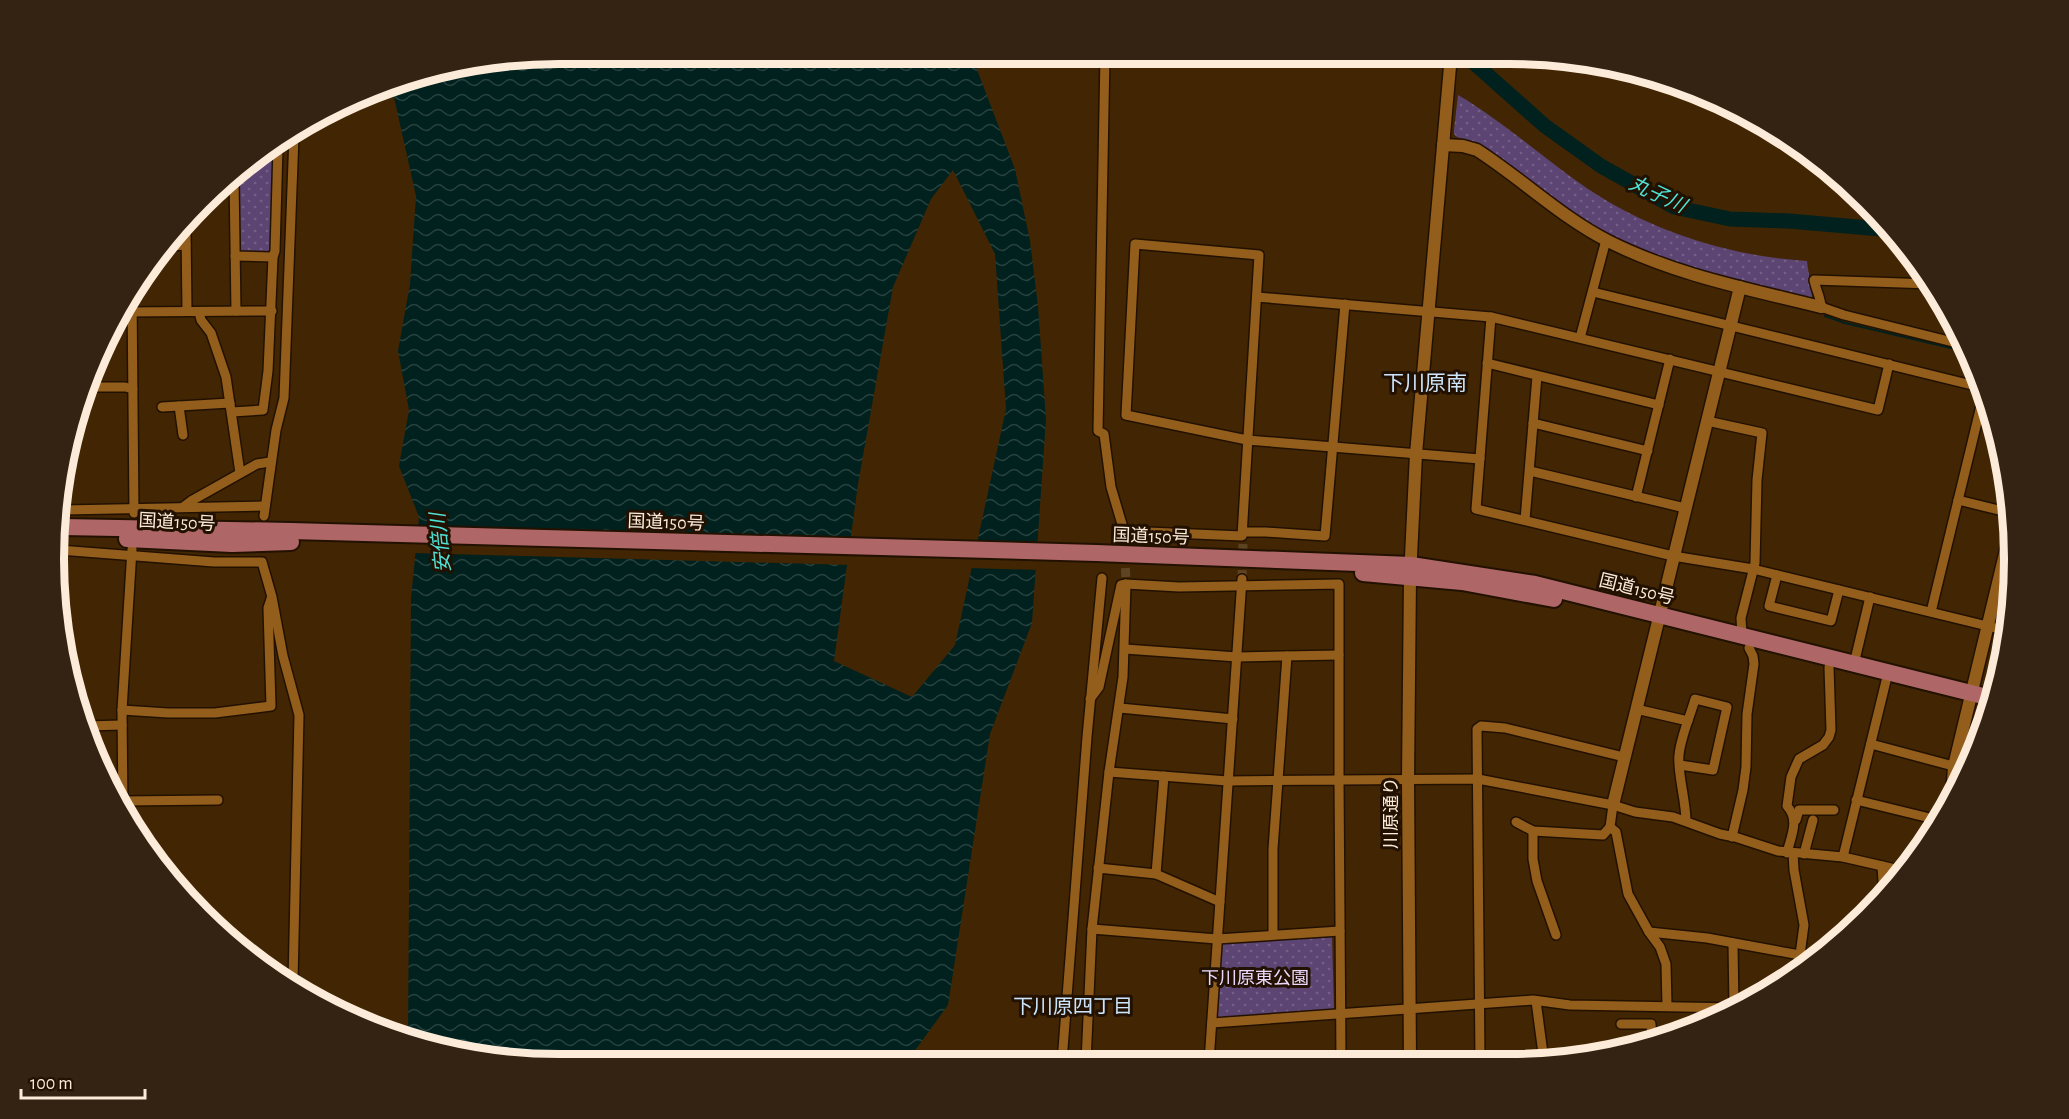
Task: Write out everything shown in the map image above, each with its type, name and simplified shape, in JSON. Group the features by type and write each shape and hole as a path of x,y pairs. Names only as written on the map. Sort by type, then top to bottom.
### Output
{"highway":[{"name":"国道150号","path":"66,522 218,525 291,536"},
{"path":"66,527 104,531"},
{"name":"国道150号","path":"104,531 1098,565 1410,571 1657,619 1745,641 1854,664 1983,703"},
{"path":"65,541 104,531"},
{"name":"国道150号","path":"65,542 202,543 291,536"},
{"name":"国道150号","path":"1745,641 1829,667 1886,681 1970,698 1985,699"}],"street":[{"path":"1105,64 1098,431 1104,434 1111,487 1124,536 1243,537 1266,532 1325,536 1345,304"},
{"name":"川原通り","path":"1410,1054 1408,779 1410,571 1416,454 1450,64"},
{"path":"264,516 270,462 284,398 294,142"},
{"path":"1443,145 1463,146 1478,150 1554,207 1606,240 1643,257 1685,273 1954,342"},
{"path":"162,407 231,407 263,410 272,311 278,153"},
{"path":"234,186 236,311"},
{"path":"186,234 187,311"},
{"path":"1580,338 1606,240"},
{"path":"1243,537 1246,440 1259,255 1135,244 1126,415 1246,440 1480,459"},
{"path":"177,246 186,246"},
{"path":"235,256 273,257"},
{"path":"1821,307 1814,280 1921,284"},
{"path":"1516,822 1533,831 1599,836 1606,833 1610,827 1624,756 1740,287"},
{"path":"1593,292 1973,386"},
{"path":"1257,297 1491,317 1878,410 1889,364"},
{"path":"131,312 272,311"},
{"path":"198,312 210,333 226,377 240,473"},
{"path":"128,317 133,389 134,511"},
{"path":"1491,317 1476,509 1673,556 1753,569 1999,629"},
{"path":"1636,496 1670,359"},
{"path":"1487,363 1659,405"},
{"path":"1525,520 1537,376"},
{"path":"96,387 133,389"},
{"path":"179,406 183,435"},
{"path":"1931,612 1980,406"},
{"path":"1707,420 1762,433 1757,480 1756,550 1741,618 1745,641 1755,664 1747,714 1743,790 1732,837"},
{"path":"1533,423 1648,451"},
{"path":"183,507 240,473 264,461 270,462"},
{"path":"1530,471 1686,508"},
{"path":"1958,500 2001,511"},
{"path":"68,510 134,511 183,507 265,506"},
{"path":"65,543 132,553 235,563 262,558 283,656 299,715 292,976"},
{"path":"123,791 122,710 132,553"},
{"path":"1953,777 1954,766 2004,559"},
{"path":"1063,1054 1098,565"},
{"path":"1777,575 1769,606 1831,621 1839,590"},
{"path":"1090,699 1099,687 1121,585 1126,582 1179,588 1242,582 1339,584 1341,1054"},
{"path":"1086,1054 1092,929 1109,772 1120,708 1125,649 1126,582"},
{"path":"1210,1054 1242,582"},
{"path":"122,710 215,713 271,706 268,608 272,597"},
{"path":"1854,664 1870,597"},
{"path":"1125,649 1237,657 1339,655"},
{"path":"1273,935 1273,849 1287,656"},
{"path":"1795,822 1787,806 1795,766 1799,759 1823,745 1831,730 1829,667"},
{"path":"1843,857 1886,681"},
{"path":"1680,765 1713,770 1727,707 1695,699 1679,755 1680,765 1686,804 1686,821"},
{"path":"1120,708 1233,719"},
{"path":"1636,709 1688,721"},
{"path":"93,726 122,725"},
{"path":"1480,1054 1478,729 1481,726 1505,728 1624,756"},
{"path":"1871,744 1958,767"},
{"path":"1109,772 1228,781 1478,779 1613,805 1635,812 1673,817 1720,834 1790,853 1843,857 1896,869"},
{"path":"1156,874 1164,776"},
{"path":"130,806 218,800"},
{"path":"1856,800 1931,818"},
{"path":"1799,961 1804,924 1790,853 1795,822 1799,810 1834,810"},
{"path":"1804,854 1813,820"},
{"path":"1610,827 1616,832 1628,894 1648,932 1660,947 1666,964 1667,1005"},
{"path":"1533,831 1533,859 1537,881 1556,935"},
{"path":"1882,866 1883,885"},
{"path":"1098,868 1156,874 1220,902"},
{"path":"1092,929 1217,939 1340,931"},
{"path":"1648,932 1675,933 1800,956"},
{"path":"1731,1001 1733,943"},
{"path":"1536,1000 1543,1053"},
{"path":"1212,1023 1536,1000 1569,1005 1667,1005 1717,1008"},
{"path":"1621,1024 1651,1024 1652,1034"}],"green space":[{"path":"1458,95 1492,117 1588,189 1639,218 1721,247 1749,254 1807,261 1812,298 1789,295 1670,263 1615,239 1544,193 1479,144 1457,137 1454,130"},
{"path":"275,155 273,251 270,254 242,254 238,251 237,184"},
{"name":"下川原東公園","path":"1332,937 1334,1009 1215,1018 1219,946 1223,943"}],"water":[{"name":"安倍川","path":"560,64 975,64 1015,169 1030,241 1038,306 1046,419 1032,623 990,734 948,1005 913,1054 527,1053 463,1045 408,1031 411,598 419,517 399,466 409,410 398,351 410,284 416,196 393,94 431,81 495,69","holes":["953,170 995,254 1006,409 955,645 912,697 834,661 858,484 893,287 931,199"]}],"pier":[{"path":"415,527 854,539 850,565 413,553"},
{"path":"974,542 1040,544 1039,570 969,568"}],"waterway":[{"name":"丸子川","path":"1475,64 1545,126 1601,166 1674,207 1730,219 1789,221 1878,229"},
{"path":"1825,316 1845,323 1957,349"}],"tunnel":[{"path":"1124,541 1126,580"},
{"path":"1242,579 1243,544"}],"district":[{"name":"下川原南","path":"1425,383"},
{"name":"下川原四丁目","path":"1073,1006"}]}
